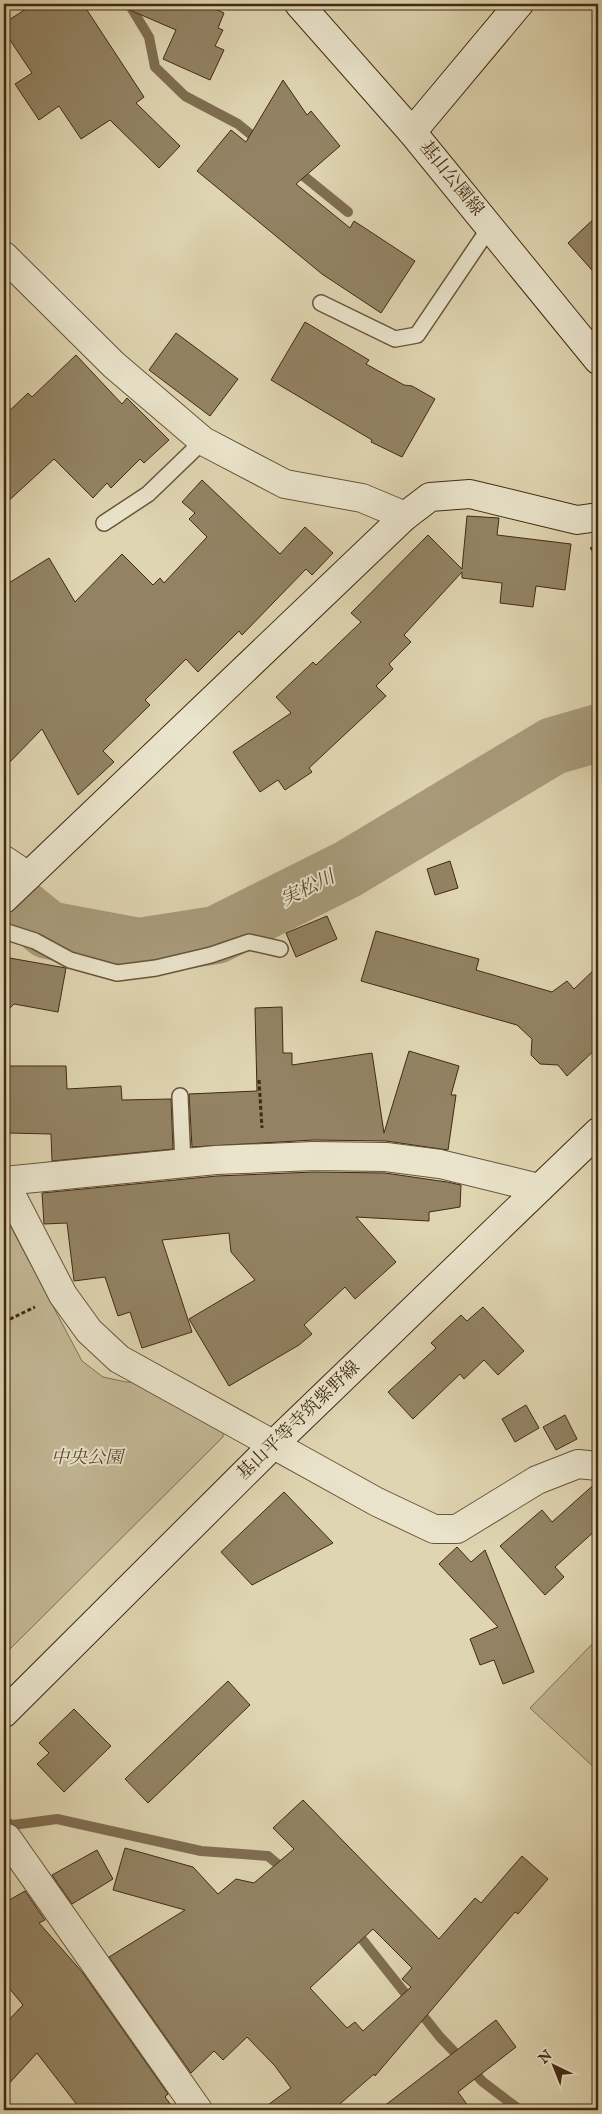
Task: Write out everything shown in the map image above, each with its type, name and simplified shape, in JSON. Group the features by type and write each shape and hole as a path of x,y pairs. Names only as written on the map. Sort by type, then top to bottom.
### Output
{"street":[{"name":"基山公園線","path":"299,4 412,132 598,360"},
{"path":"412,132 519,4"},
{"path":"4,256 114,365 203,441 284,484 362,498 405,516"},
{"path":"4,899 405,516 430,497 470,494 577,520 598,517"},
{"path":"4,860 28,876"},
{"name":"基山平等寺筑紫野線","path":"4,1713 273,1446 598,1132"},
{"path":"539,1188 440,1164 386,1157 314,1156 183,1164 4,1181 63,1295 88,1331 119,1359 377,1502 434,1529 457,1529 537,1480 578,1464 598,1466"},
{"path":"4,1837 7,1838 198,2110"}],"lane":[{"path":"321,302 394,339 417,335 490,227"},
{"path":"104,523 148,494 203,441"},
{"path":"4,931 35,941 70,960 117,973 156,968 211,955 249,942 280,949"},
{"path":"180,1096 183,1164"}],"path":[{"path":"259,1080 264,1159"}],"green space":[{"name":"中央公園","path":"4,1214 82,1361 103,1377 126,1382 156,1384 223,1426 223,1437 4,1655"},
{"path":"598,1638 598,1771 530,1708"}],"building":[{"path":"34,4 83,4 144,97 136,103 180,146 159,168 110,120 81,139 59,106 39,120 15,84 32,73 4,31 4,23"},
{"path":"116,4 204,4 224,13 218,28 223,30 215,46 224,50 210,80 163,59 176,30"},
{"path":"283,80 307,115 311,111 340,146 296,184 350,228 354,221 415,261 381,313 322,274 197,171 231,130 246,142"},
{"path":"598,215 598,277 568,243"},
{"path":"305,322 369,360 366,364 404,385 412,386 435,399 402,457 371,442 372,440 271,380"},
{"path":"176,333 238,379 210,416 149,370"},
{"path":"76,355 122,404 127,398 169,440 144,463 140,459 111,488 107,483 93,498 54,459 4,505 4,416 28,393 32,397"},
{"path":"202,480 280,554 305,527 333,553 312,575 306,569 242,635 239,631 198,672 186,659 145,700 150,705 103,751 114,762 78,795 42,729 4,768 4,586 49,558 75,602 122,554 153,585 160,578 164,583 207,537 189,519 195,513 182,502"},
{"path":"467,516 499,518 497,535 571,544 565,590 536,586 533,607 500,603 502,583 462,578 462,572 404,635 411,642 389,664 393,669 376,686 386,696 309,768 312,772 285,790 278,780 260,792 233,752 291,713 276,697 313,662 316,665 361,622 351,613 428,535 462,569"},
{"path":"450,861 458,888 435,895 427,869"},
{"path":"327,916 337,939 296,957 286,933"},
{"path":"376,931 479,959 476,970 552,992 567,981 574,989 598,966 598,1047 567,1076 558,1065 540,1064 531,1055 532,1039 517,1025 361,981"},
{"path":"4,957 66,968 58,1012 14,1004 4,1014"},
{"path":"282,1007 283,1053 292,1053 292,1065 372,1053 384,1133 409,1051 459,1066 451,1095 456,1095 448,1150 386,1141 314,1140 192,1147 189,1094 257,1091 255,1008"},
{"path":"7,1066 66,1066 67,1089 121,1086 122,1100 171,1099 173,1149 52,1161 51,1134 8,1133"},
{"path":"314,1172 385,1173 461,1185 460,1207 429,1212 429,1221 356,1217 396,1262 355,1299 345,1287 304,1325 312,1334 299,1345 229,1386 189,1319 255,1280 231,1252 229,1233 162,1240 192,1332 142,1348 130,1312 118,1316 105,1277 74,1281 67,1223 44,1224 42,1193 217,1176"},
{"path":"483,1307 524,1351 498,1375 484,1360 464,1379 460,1374 413,1419 388,1392 436,1348 431,1343 461,1315 467,1321"},
{"path":"526,1405 539,1428 515,1442 502,1419"},
{"path":"565,1415 577,1439 556,1450 543,1427"},
{"path":"598,1481 598,1528 555,1567 564,1577 545,1595 500,1546 542,1510 552,1522"},
{"path":"284,1492 333,1543 252,1585 221,1552"},
{"path":"457,1547 471,1562 485,1550 534,1672 503,1684 494,1660 480,1665 470,1639 498,1627 439,1564"},
{"path":"228,1681 250,1705 148,1803 125,1779"},
{"path":"74,1709 111,1746 64,1792 37,1764 49,1753 39,1743"},
{"path":"303,1800 439,1939 475,1898 481,1903 522,1856 548,1879 518,1914 515,1912 375,2076 374,2074 333,2110 261,2110 291,2088 275,2066 247,2037 223,2060 214,2051 191,2073 109,1957 185,1910 113,1890 125,1848 193,1867 218,1894 236,1879 254,1883 294,1849 273,1828","holes":["373,1929 412,1968 402,1979 411,1987 363,2031 355,2022 347,2028 310,1988"]},
{"path":"97,1850 113,1879 72,1904 52,1875"},
{"path":"25,1891 45,1920 39,1923 83,1973 168,2094 165,2097 175,2110 81,2110 37,2053 4,2089 4,2025 23,2005 4,1982 4,1903"},
{"path":"496,2020 516,2047 458,2092 471,2110 379,2110"}],"waterway":[{"path":"129,4 149,37 155,67 185,96 238,124 260,142"},
{"path":"295,169 348,212"},
{"name":"実松川","path":"4,894 48,930 139,947 216,935 348,869 553,746 598,733"},
{"path":"4,1822 13,1825 57,1819 201,1851 268,1856 287,1872"},
{"path":"354,1929 440,2037 483,2082 520,2110"}]}
